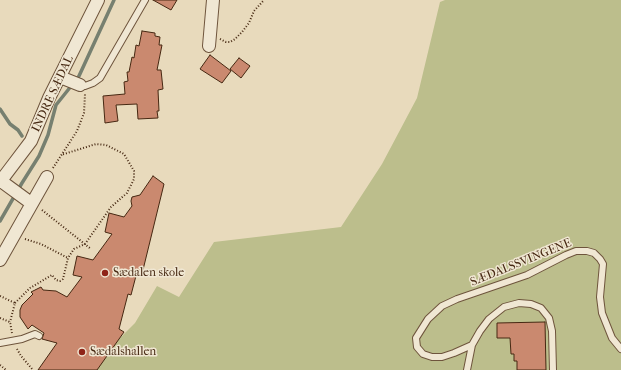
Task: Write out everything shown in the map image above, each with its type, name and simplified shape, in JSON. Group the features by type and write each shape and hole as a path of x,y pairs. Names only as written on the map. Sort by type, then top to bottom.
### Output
{"street":[{"name":"INDRE SÆDAL","path":"4,184 32,141 49,98 74,82 89,16 98,0"},
{"path":"209,46 213,0"},
{"path":"0,260 30,202 47,177"},
{"path":"4,184 30,202"}],"lane":[{"path":"74,82 93,83 100,78 145,0"},
{"name":"SÆDALSSVINGENE","path":"472,345 442,357 432,357 423,354 417,347 416,338 428,319 442,306 457,299 526,275 576,251 587,251 594,253 600,258 603,264 600,297 602,313 612,338 621,349"},
{"path":"467,370 472,345 489,319 504,307 519,303 531,304 541,308 549,318 552,331 553,370"},
{"path":"0,343 35,334 39,336"}],"path":[{"path":"210,31 218,38 226,42 230,42 235,39 249,23 254,11 264,0"},
{"path":"47,177 77,131 84,113 74,82"},
{"path":"10,322 15,303 30,288 52,275 56,280 60,281 63,279 68,258 74,249 85,244 111,207 127,193 134,179 134,171 124,154 106,145 96,144 61,155"},
{"path":"30,202 91,249"},
{"path":"22,238 41,244 68,258"},
{"path":"0,296 15,303"},
{"path":"0,365 6,370"}],"green space":[{"path":"445,0 621,0 621,370 88,370 135,323 157,286 179,297 214,242 341,227 382,164 417,98 440,2"}],"building":[{"path":"153,0 177,0 171,10"},
{"path":"142,31 155,33 155,36 160,37 159,45 162,45 157,70 161,70 163,89 158,90 158,118 138,119 137,104 116,105 118,121 105,123 103,96 125,94 124,82 128,81 127,72 129,72 132,57 134,58 136,45 139,46"},
{"path":"210,55 231,71 222,83 200,69"},
{"path":"239,58 250,66 241,78 230,69"},
{"name":"Sædalen skole","path":"153,176 164,184 142,274 137,272 131,295 128,294 119,329 124,332 97,370 38,370 57,343 42,339 44,333 32,325 28,329 20,317 22,305 33,294 31,292 41,287 43,290 56,291 67,297 82,277 73,275 77,256 93,260 112,234 105,232 109,213 124,217 132,206 132,197 140,195"},
{"path":"545,322 546,370 517,370 517,361 514,361 514,354 511,354 510,338 497,338 497,323"}],"waterway":[{"path":"76,80 114,0"},
{"path":"0,221 39,156 48,135 56,105 72,85"},
{"path":"0,109 10,124 18,130 22,136"}],"place":[{"name":"Sædalen skole","path":"105,273"},
{"name":"Sædalshallen","path":"82,352"}]}
